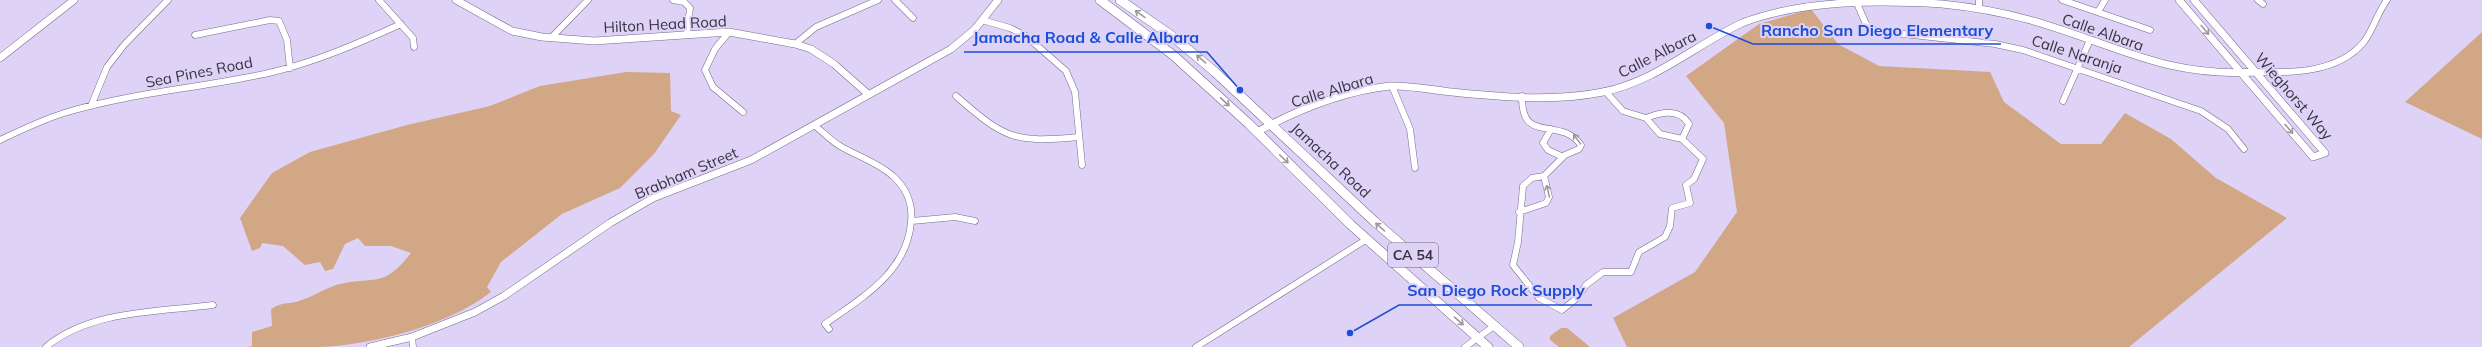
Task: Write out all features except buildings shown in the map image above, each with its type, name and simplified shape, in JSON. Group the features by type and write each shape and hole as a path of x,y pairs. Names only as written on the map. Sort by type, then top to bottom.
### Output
{"main road":[{"name":"Jamacha Road","path":"1100,0 1173,55 1257,132 1367,239 1488,347"},
{"name":"Jamacha Road","path":"1120,0 1191,51 1374,221 1519,347"}],"street":[{"path":"0,58 74,0"},
{"path":"91,106 111,62 124,45 168,0"},
{"path":"379,0 413,38 414,47"},
{"name":"Hilton Head Road","path":"456,0 496,24 512,30 551,38 594,41 626,40 686,33 729,32 795,44 811,49 834,64 868,94"},
{"path":"551,38 588,0"},
{"path":"673,0 684,2 690,8 686,33"},
{"path":"795,44 816,27 878,0"},
{"path":"895,0 913,18"},
{"name":"Brabham Street","path":"370,347 412,337 452,323 504,296 610,223 653,198 751,160 951,49 967,36 998,0"},
{"path":"1979,0 1979,8"},
{"path":"2062,0 2150,30"},
{"path":"2098,12 2105,0"},
{"name":"Wieghorst Way","path":"2180,0 2313,156 2325,153 2194,0"},
{"name":"Calle Albara","path":"1257,132 1270,124 1347,96 1370,89 1392,86 1522,96 1566,97 1605,92 1632,84 1669,66 1730,29 1756,16 1811,4 1856,1 1979,8 2031,20 2168,66 2200,72 2242,73 2314,69 2344,58 2364,42 2377,13 2387,0"},
{"name":"Calle Naranja","path":"1856,1 1866,24 1883,32 1995,44 2038,54 2202,111 2228,129 2244,149"},
{"path":"195,35 270,20 279,21 287,40 290,68"},
{"path":"982,20 1010,28 1026,36 1066,71 1075,92 1082,165"},
{"name":"Sea Pines Road","path":"0,140 44,119 91,106 290,68 354,46 401,24"},
{"path":"729,32 714,49 705,70 713,87 744,112"},
{"path":"2063,101 2090,40"},
{"path":"1392,86 1410,128 1415,168"},
{"path":"1522,96 1522,113 1525,119 1536,126 1571,132 1577,136 1581,145 1579,149 1563,157 1544,176 1532,178 1523,186 1519,212 1518,242 1513,265 1529,290 1541,301 1562,310 1577,298 1586,285 1603,272 1631,272 1639,252 1662,243 1672,226 1672,208 1690,203 1686,185 1694,179 1703,159 1682,139 1660,134 1646,118 1623,111 1605,92"},
{"path":"956,96 991,127 1008,136 1036,141 1079,137"},
{"path":"1646,118 1664,111 1680,116 1689,124 1682,139"},
{"path":"814,124 833,141 889,172 905,190 912,207 911,238 896,266 874,288 825,324 829,329"},
{"path":"1551,129 1545,136 1543,143 1548,150 1563,157"},
{"path":"1519,212 1541,206 1546,203 1549,197 1544,176"},
{"path":"912,221 955,217 975,221"},
{"path":"1196,347 1367,239"},
{"path":"46,347 63,333 102,320 213,305"},
{"path":"1465,347 1494,326"},
{"path":"412,337 413,347"}],"shaded area":[{"path":"1811,9 1838,44 1879,66 1990,72 2004,102 2061,144 2101,144 2125,113 2171,139 2216,178 2287,218 2129,347 1627,347 1613,318 1695,272 1737,212 1724,123 1686,76 1759,24"},
{"path":"2482,32 2482,139 2405,102"},
{"path":"626,72 670,73 671,111 681,115 654,154 620,188 562,214 501,262 487,287 491,292 474,304 454,314 410,331 386,337 363,342 319,347 247,347 252,346 252,332 272,326 271,309 282,304 304,299 336,285 385,277 401,265 411,253 391,246 365,246 358,238 345,244 333,269 325,271 320,262 305,265 283,246 262,243 260,248 252,251 240,218 272,173 310,152 407,125 490,106 540,86"},
{"path":"1561,328 1567,328 1590,347 1559,347 1550,340 1550,336"}],"place":[{"name":"Rancho San Diego Elementary","path":"1709,26"},
{"name":"Jamacha Road & Calle Albara","path":"1240,90"},
{"name":"San Diego Rock Supply","path":"1350,333"}]}
